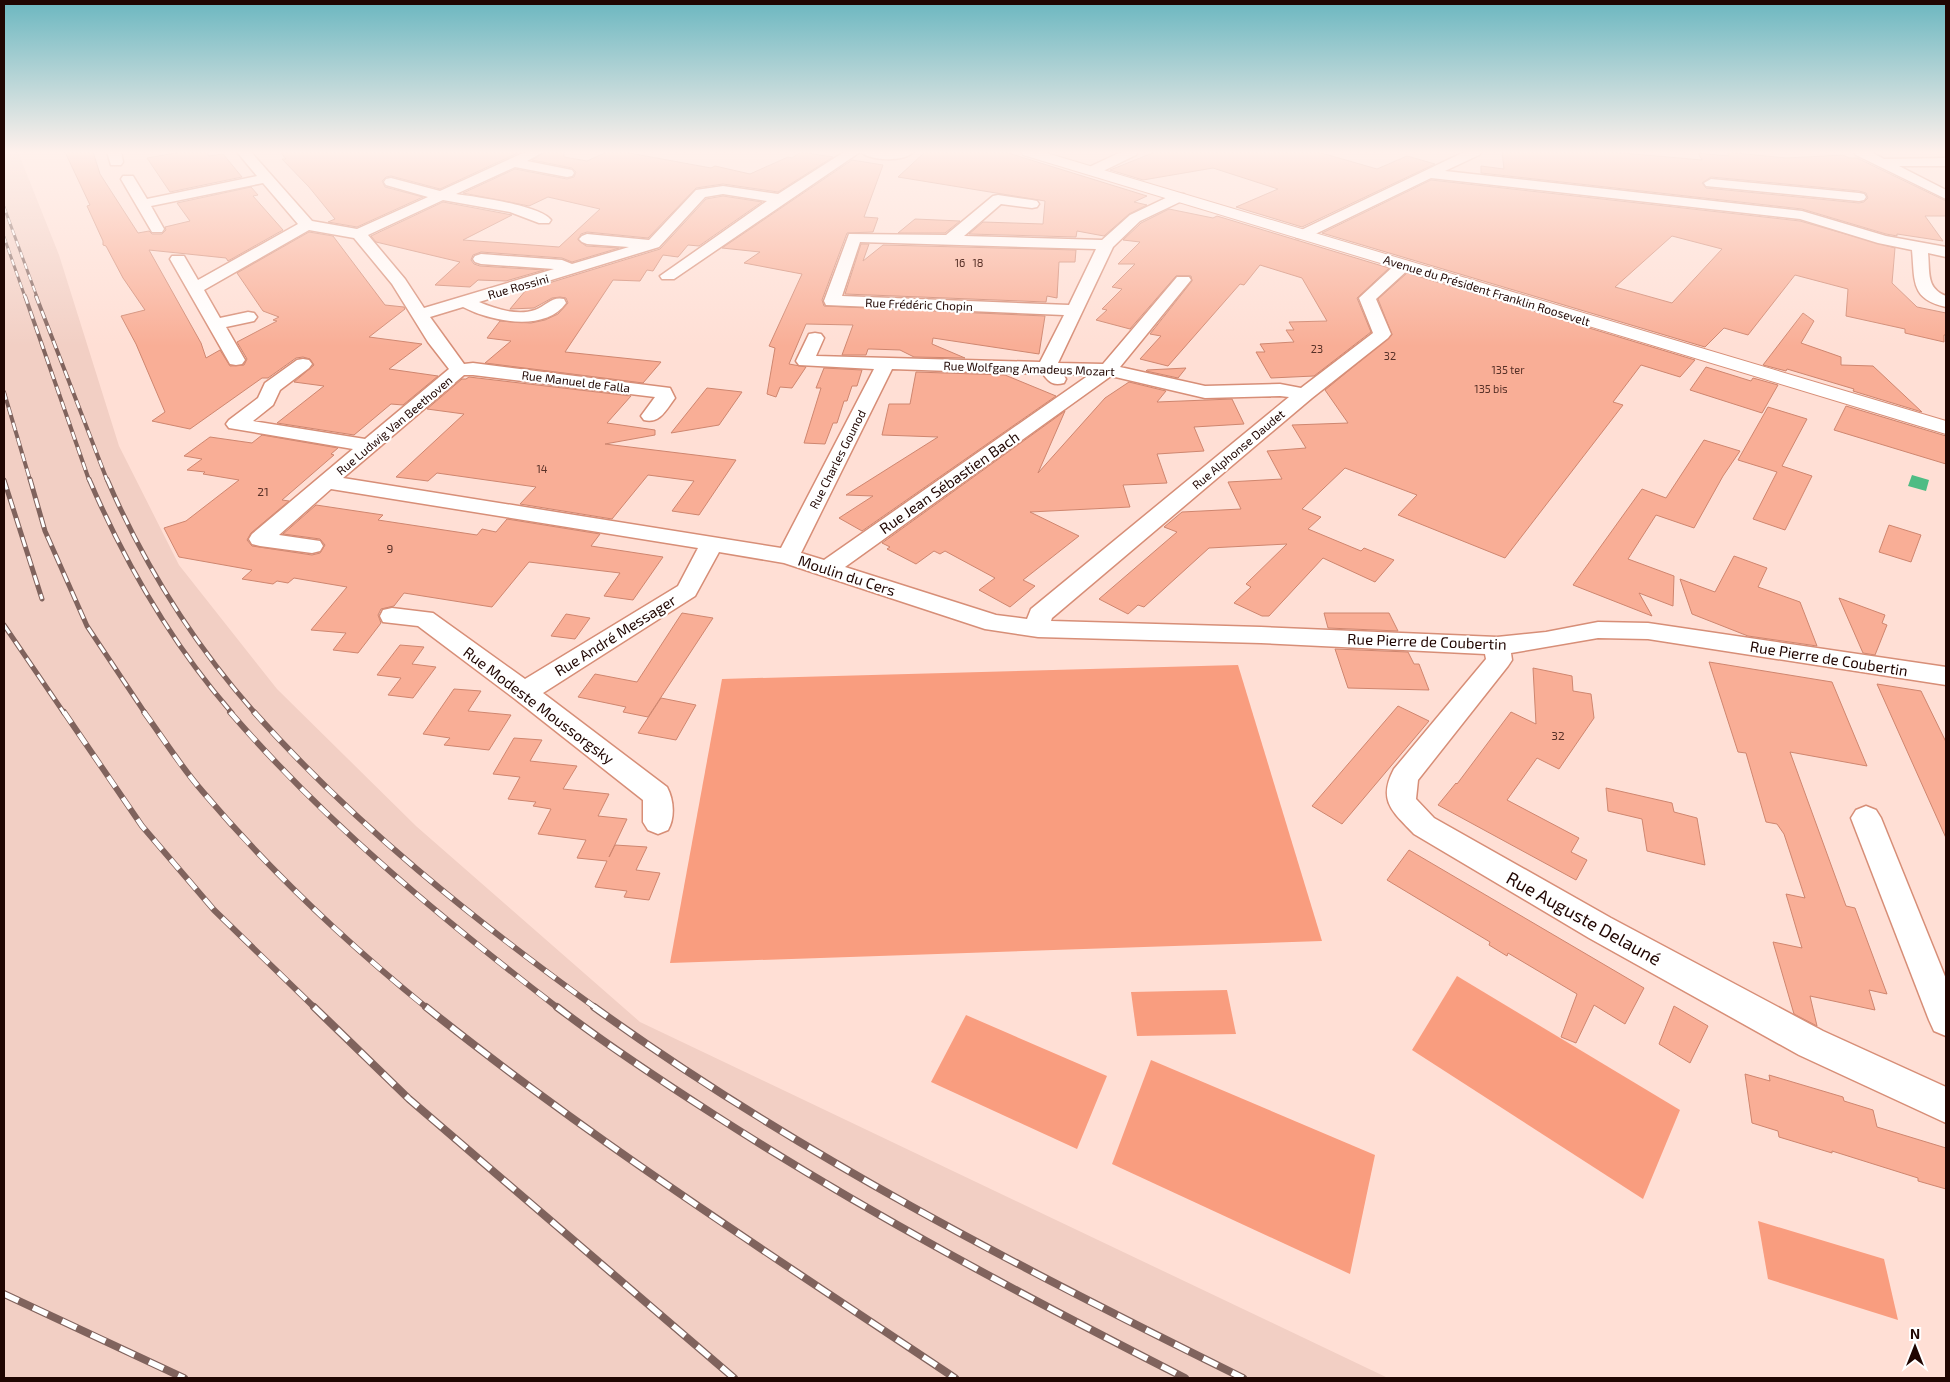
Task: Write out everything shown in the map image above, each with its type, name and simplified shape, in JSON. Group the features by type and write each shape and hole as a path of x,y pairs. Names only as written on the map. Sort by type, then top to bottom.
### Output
{"main road":[{"name":"Avenue du Président Franklin Roosevelt","path":"1242,216 1946,428"}],"street":[{"path":"149,216 157,229"},
{"path":"300,216 307,225"},
{"path":"194,290 307,225 358,234 396,216"},
{"path":"540,216 544,220"},
{"name":"Rue Rossini","path":"420,315 654,244 679,216"},
{"path":"668,276 755,216"},
{"path":"951,240 978,216"},
{"path":"1072,395 1047,367 1106,245 1138,216"},
{"path":"1302,235 1341,216"},
{"path":"1807,216 1852,231 1946,252"},
{"name":"Rue Frédéric Chopin","path":"1074,310 832,301 856,231 951,240 1106,245"},
{"name":"Rue Ludwig Van Beethoven","path":"326,482 459,370 437,342 399,282 358,234"},
{"path":"587,239 654,244"},
{"path":"969,259 973,241"},
{"path":"1920,247 1924,289 1931,296 1946,302"},
{"path":"178,259 194,290 236,360"},
{"name":"Rue Rossini","path":"482,259 562,265 571,270"},
{"name":"Rue Alphonse Daudet","path":"1038,629 1040,615 1304,394 1382,334 1367,298 1404,265"},
{"name":"Rue Jean Sébastien Bach","path":"826,569 1108,370 1183,280"},
{"name":"Rue Rossini","path":"464,301 480,310 522,318 552,309 558,303"},
{"path":"215,324 248,317"},
{"name":"Rue Wolfgang Amadeus Mozart","path":"815,338 805,361 1108,370 1205,392 1280,390 1304,394"},
{"name":"Rue Charles Gounod","path":"788,556 886,362"},
{"path":"302,364 272,387 266,401 236,424 370,446"},
{"name":"Rue Manuel de Falla","path":"459,370 473,369 663,392 665,398 651,416"},
{"path":"312,546 260,539 326,482"},
{"name":"Rue Ludwig Van Beethoven","path":"326,482 704,542"},
{"name":"Moulin du Cers","path":"704,542 788,556 994,623"},
{"name":"Rue André Messager","path":"524,692 687,590 704,542"},
{"name":"Rue Modeste Moussorgsky","path":"392,616 424,619 524,692 657,795 658,822"},
{"name":"Rue Pierre de Coubertin","path":"994,623 1038,629 1260,635 1497,646 1546,640 1598,630 1648,631 1946,676"},
{"name":"Rue Auguste Delauné","path":"1497,646 1499,660 1404,777 1401,802 1424,826 1600,928 1811,1043 1946,1105"},
{"path":"1866,818 1946,1020"}],"shaded area":[{"path":"4,216 44,216 59,255 119,446 179,565 277,689 416,826 640,1022 1388,1378 4,1378"},
{"path":"1912,475 1929,480 1926,491 1908,486"},
{"path":"1238,665 1322,941 670,963 722,679"},
{"path":"1457,976 1680,1110 1643,1199 1412,1050"},
{"path":"1227,990 1236,1034 1137,1036 1131,992"},
{"path":"966,1015 1107,1076 1077,1149 931,1082"},
{"path":"1151,1060 1375,1155 1350,1274 1112,1164"},
{"path":"1758,1221 1884,1259 1898,1320 1768,1279"}],"building":[{"path":"92,216 127,216 138,233 149,231 152,234 162,234 166,230 165,227 190,221 187,216 271,216 283,230 228,261 226,258 149,250 201,343 206,358 220,350 230,366 244,365 247,359 237,342 277,321 273,320 279,317 263,311 237,273 309,232 333,236 385,305 404,307 405,309 369,337 422,344 389,369 438,376 403,405 391,404 354,435 277,423 324,386 294,382 314,365 310,359 303,357 296,358 268,378 262,378 190,429 152,421 165,412 136,344 121,316 145,310 123,278 106,246 103,245"},
{"path":"333,216 380,216 357,227 328,222 335,219"},
{"path":"412,216 509,216 463,240 559,247 592,216 669,216 648,238 587,232 581,234 578,240 586,246 619,248 572,262 562,258 481,252 473,255 471,260 474,264 544,270 506,281 478,280 470,287 435,285 460,262 376,242 371,236"},
{"path":"690,216 741,216 699,246 688,245 678,257 663,255 653,271 647,270 640,281 613,280 565,352 661,362 643,383 485,363 511,341 487,338 500,321 531,323 545,320 558,314 568,303 566,298 560,297 552,298 534,308 510,309 526,290 660,249"},
{"path":"769,216 878,218 873,232 847,233 822,300 824,306 1045,316 1039,354 933,338 932,344 965,358 914,357 900,350 871,349 868,349 866,355 842,355 853,325 806,324 789,364 806,367 792,388 780,387 776,397 767,394 775,348 769,346 802,274 744,263 760,252 722,248"},
{"path":"1044,216 1126,216 1104,236 1077,231 1076,237 969,234 983,222 1043,224"},
{"path":"1154,216 1213,218 1219,216 1389,268 1357,298 1371,332 1314,376 1271,378 1256,352 1265,352 1260,344 1294,342 1286,330 1294,330 1289,322 1327,321 1302,278 1260,265 1244,285 1240,284 1168,366 1140,359 1161,336 1150,334 1192,281 1191,276 1176,276 1130,329 1096,320 1107,310 1102,309 1122,289 1112,287 1135,264 1118,264 1140,242 1123,240 1141,223"},
{"path":"1267,216 1324,216 1302,227"},
{"path":"1356,216 1759,216 1800,221 1895,248 1892,283 1917,307 1946,313 1946,335 1944,335 1944,342 1905,333 1905,329 1846,316 1848,289 1795,275 1748,335 1724,328 1705,347 1322,233","holes":["1672,236 1722,249 1672,303 1615,287"]},
{"path":"1827,216 1925,216 1943,241 1886,234"},
{"path":"915,219 960,221 945,233 898,233"},
{"path":"861,244 869,244 863,261 883,245 1076,250 1075,262 1059,262 1057,298 1047,296 1046,302 845,294"},
{"path":"1407,273 1695,360 1680,377 1641,365 1613,402 1623,405 1505,558 1398,515 1417,495 1345,468 1302,509 1321,517 1308,529 1361,551 1364,548 1394,560 1375,582 1323,558 1269,616 1262,616 1234,603 1251,587 1246,584 1287,544 1209,548 1144,607 1138,605 1128,614 1099,599 1177,532 1164,527 1182,512 1241,509 1228,482 1282,479 1267,451 1306,448 1292,425 1348,423 1325,390 1392,335 1378,299"},
{"path":"1803,313 1814,321 1801,343 1841,357 1841,365 1873,366 1922,412 1787,369 1786,371 1763,365"},
{"path":"1706,367 1751,381 1753,378 1778,385 1762,413 1690,390"},
{"path":"824,368 862,370 857,386 852,386 847,401 844,401 837,423 833,423 825,444 804,443 821,388 816,388"},
{"path":"1186,368 1178,378 1146,371 1147,370"},
{"path":"916,372 1005,375 1056,396 862,531 839,518 873,496 846,495 938,437 882,435 889,404 910,404"},
{"path":"469,377 631,396 607,423 655,430 655,435 605,444 736,460 699,515 672,511 694,481 648,475 612,519 520,504 536,487 437,473 428,481 396,477 464,414 427,409 462,379"},
{"path":"1129,382 1166,391 1157,402 1232,399 1244,424 1194,427 1204,451 1157,454 1167,483 1123,485 1130,507 1030,512 1079,536 1023,580 1035,586 1010,607 979,590 995,578 945,551 940,554 934,551 916,564 887,549 890,547 882,543 1065,411 1038,473 1105,398"},
{"path":"707,388 742,392 719,425 671,433"},
{"path":"1846,406 1946,436 1946,464 1834,430"},
{"path":"1768,407 1807,419 1782,466 1812,476 1785,530 1753,519 1777,472 1738,460"},
{"path":"262,435 338,448 331,454 334,455 282,500 289,501 251,533 247,540 252,546 312,555 320,553 325,545 320,539 283,534 316,505 383,515 378,520 477,535 482,529 496,532 507,519 600,534 591,546 663,557 633,600 604,596 620,573 529,562 492,607 404,593 394,606 381,609 378,615 381,623 358,653 333,650 346,633 311,630 347,587 294,578 288,583 277,581 273,584 242,579 252,570 179,557 164,528 186,521 239,480 187,470 202,459 184,456 210,437 252,443"},
{"path":"1704,440 1740,451 1723,476 1694,528 1656,515 1628,559 1674,576 1673,606 1639,593 1652,616 1573,585 1642,489 1666,498"},
{"path":"1889,525 1921,535 1911,562 1879,552"},
{"path":"1734,556 1767,568 1758,587 1800,602 1817,646 1748,636 1692,614 1680,579 1715,592"},
{"path":"1839,598 1885,615 1882,623 1887,625 1875,655 1863,653"},
{"path":"682,613 713,618 648,717 623,712 626,707 578,697 595,674 637,682"},
{"path":"1324,613 1389,613 1398,631 1328,628"},
{"path":"566,614 590,618 575,639 551,636"},
{"path":"400,645 424,647 412,664 436,667 413,698 388,695 401,678 377,675"},
{"path":"1335,649 1408,652 1414,664 1419,664 1429,690 1348,688"},
{"path":"1709,662 1832,682 1867,766 1790,752 1846,906 1855,908 1887,994 1869,990 1875,1010 1810,996 1817,1026 1794,1014 1773,942 1802,948 1786,894 1805,898 1784,834 1777,824 1766,822 1746,753 1738,752"},
{"path":"1533,668 1572,676 1573,691 1591,694 1594,718 1559,769 1537,758 1507,800 1579,838 1571,852 1587,860 1576,880 1438,805 1457,784 1511,712 1536,724"},
{"path":"1877,684 1921,691 1946,742 1946,838"},
{"path":"454,689 481,691 468,711 511,715 489,750 444,745 450,738 423,734"},
{"path":"661,698 696,705 676,740 638,733"},
{"path":"1398,706 1429,721 1342,824 1312,806"},
{"path":"514,738 542,740 530,761 577,766 563,789 609,794 598,816 627,819 609,857 615,845 647,847 636,870 660,873 649,900 624,897 627,891 595,887 607,861 577,858 586,840 538,834 551,809 533,806 536,802 508,799 520,777 493,774"},
{"path":"1606,788 1672,803 1674,812 1697,818 1705,865 1647,851 1642,819 1608,811"},
{"path":"1409,850 1644,988 1625,1024 1594,1005 1576,1043 1561,1037 1577,994 1508,953 1507,956 1489,945 1490,942 1387,880"},
{"path":"1674,1006 1708,1026 1690,1063 1659,1044"},
{"path":"1745,1074 1770,1081 1769,1075 1843,1097 1844,1101 1873,1110 1877,1127 1946,1148 1946,1189 1918,1181 1918,1178 1832,1151 1832,1153 1779,1137 1778,1131 1752,1123"}],"railway":[{"path":"7,216 37,297"},
{"path":"4,237 25,297"},
{"path":"25,296 89,480"},
{"path":"36,296 107,480"},
{"path":"4,392 30,480"},
{"path":"30,479 45,531 87,626 145,713"},
{"path":"89,479 118,541 152,602 189,659 232,713"},
{"path":"107,479 137,542 172,602 211,659 255,713"},
{"path":"4,480 42,599"},
{"path":"4,625 64,713"},
{"path":"64,712 142,826 214,910 315,1008"},
{"path":"144,712 195,782 255,850 339,932 427,1008"},
{"path":"230,712 267,753 346,831 471,940 558,1008"},
{"path":"254,712 333,794 417,869 505,940 596,1008"},
{"path":"314,1007 409,1099 734,1378"},
{"path":"426,1007 554,1105 620,1152 955,1378"},
{"path":"557,1007 614,1049 673,1088 828,1185 1005,1284 1185,1378"},
{"path":"594,1007 749,1111 829,1160 993,1251 1243,1378"},
{"path":"4,1294 184,1378"}]}
